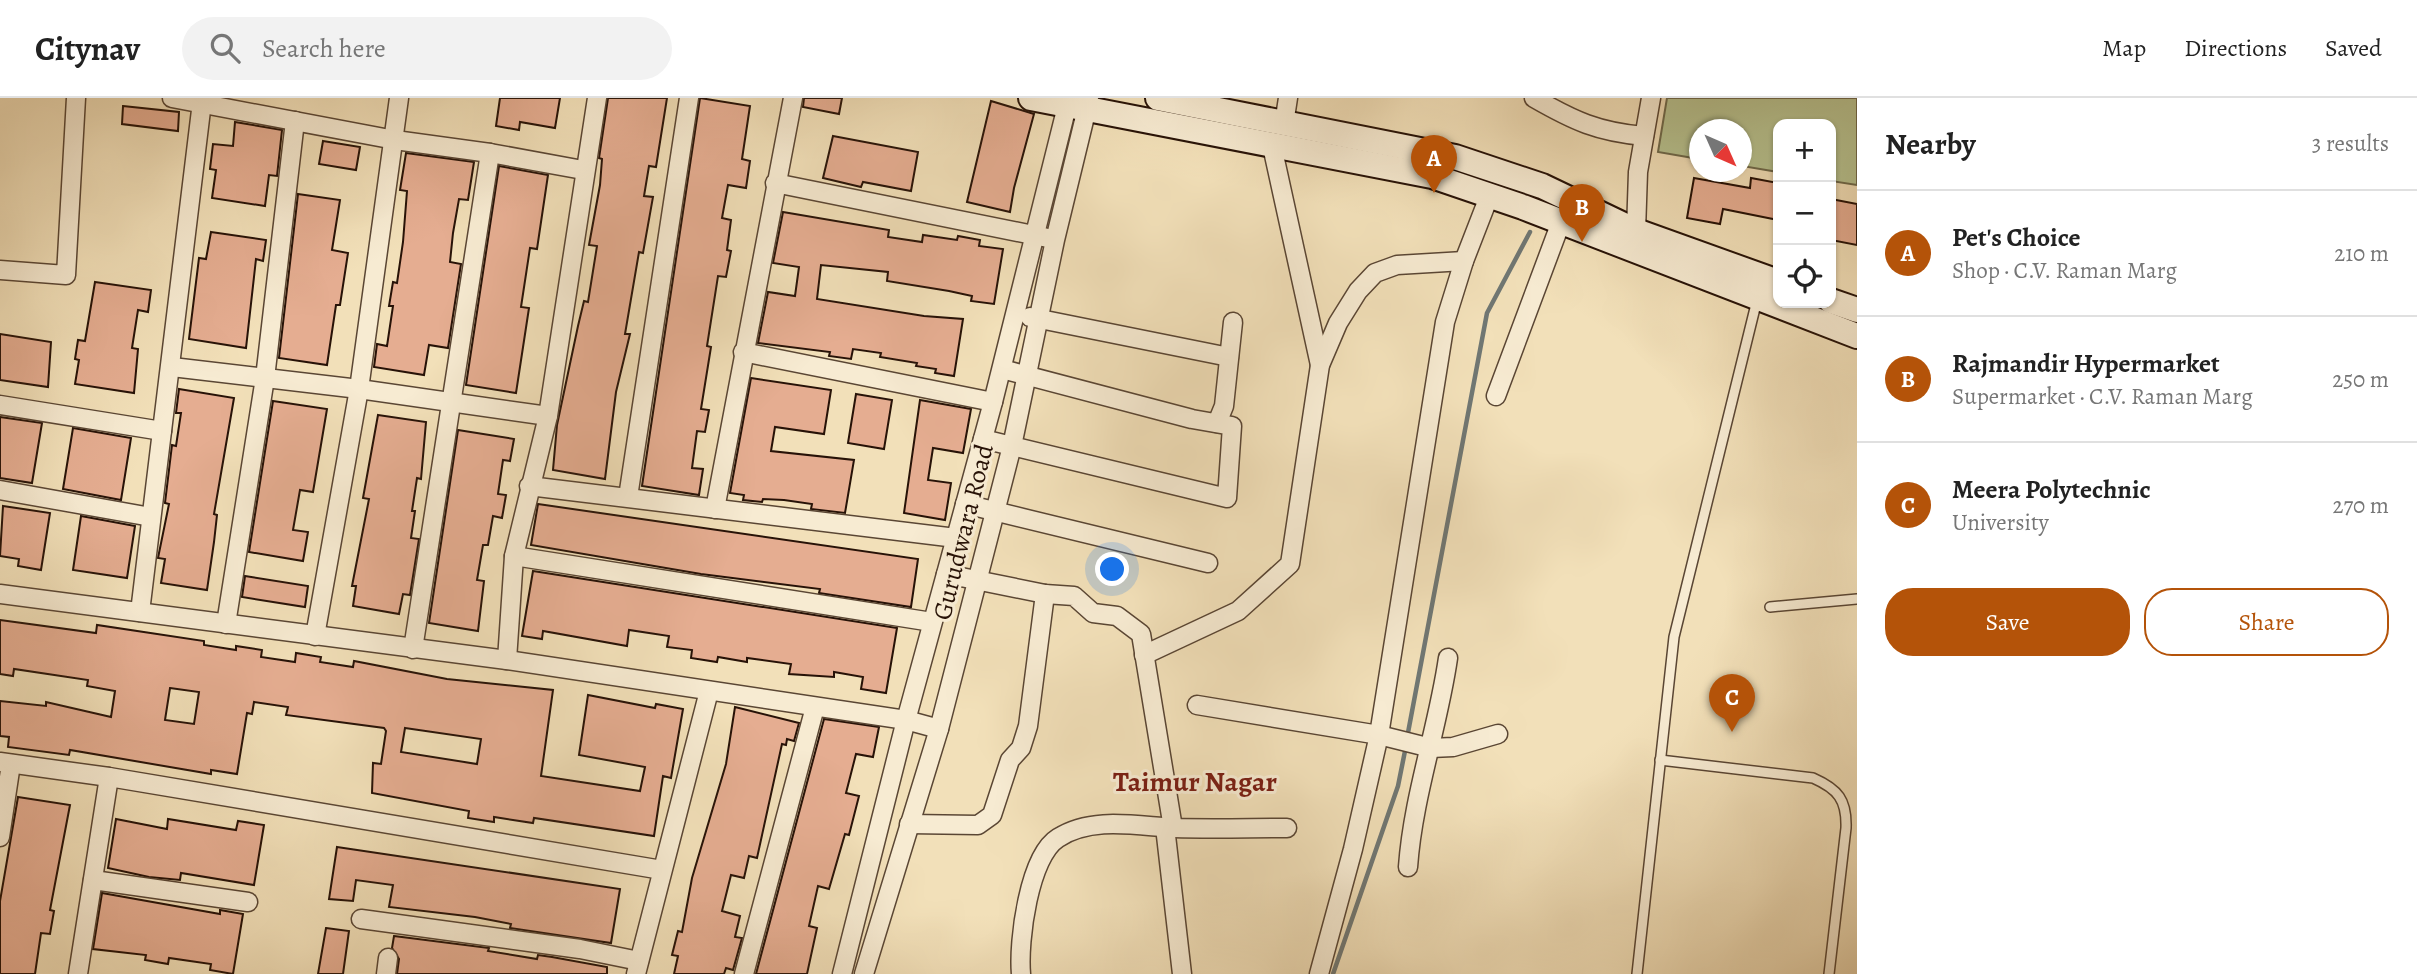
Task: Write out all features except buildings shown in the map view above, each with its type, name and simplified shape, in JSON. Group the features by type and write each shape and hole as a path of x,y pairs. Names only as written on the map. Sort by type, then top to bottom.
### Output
{"main road":[{"path":"1031,98 1278,135 1455,157 1542,186 1636,231 1768,288 1857,336"},
{"path":"1157,98 1490,194 1561,222 1768,288"},
{"path":"1836,303 1857,310"}],"street":[{"path":"0,270 66,275 76,98"},
{"path":"173,98 395,140 490,153 583,170"},
{"path":"315,636 359,389 399,98"},
{"path":"507,660 514,556 548,416 583,170 597,98"},
{"path":"628,497 689,98"},
{"path":"715,509 793,98"},
{"path":"1288,98 1278,135 1320,365"},
{"path":"1534,98 1589,127 1644,136"},
{"path":"1636,231 1638,172 1651,98"},
{"path":"140,612 150,517 172,367 202,102"},
{"path":"842,974 906,720 1036,235 1078,103"},
{"name":"Gurudwara Road","path":"864,974 939,729 1012,446 1041,318 1078,103"},
{"path":"226,624 265,378 295,121"},
{"path":"414,649 490,153"},
{"path":"775,183 1055,240"},
{"path":"1319,974 1353,849 1379,735 1445,322 1464,261 1490,194"},
{"path":"1496,397 1561,222"},
{"path":"1144,655 1238,611 1264,591 1290,564 1320,365 1338,323 1358,291 1375,273 1397,265 1464,261"},
{"path":"1016,315 1229,357"},
{"path":"1217,423 1224,406 1233,322"},
{"path":"743,352 993,402"},
{"path":"172,367 359,389 548,416"},
{"path":"983,439 1227,498 1232,426 1002,369"},
{"path":"0,405 162,431"},
{"path":"529,486 956,538"},
{"path":"0,490 150,517"},
{"path":"965,504 1208,563"},
{"path":"514,556 932,622"},
{"path":"946,574 1045,594 1074,596 1093,613 1117,616 1141,634 1169,828 1182,974"},
{"path":"0,594 507,660 906,720 939,729"},
{"path":"909,824 978,825 992,815 1010,760 1021,748 1028,726 1045,594"},
{"path":"1408,867 1415,744 1448,657"},
{"path":"361,919 580,949 637,968 709,691"},
{"path":"1197,705 1379,735 1415,744 1453,747 1498,734"},
{"path":"744,974 816,707"},
{"path":"0,837 5,763 109,777 662,870"},
{"path":"78,974 109,777"},
{"path":"1021,974 1026,913 1040,859 1046,848 1058,838 1073,831 1124,822 1169,828 1287,828"},
{"path":"93,880 248,901"}],"lane":[{"path":"1637,974 1674,637 1768,288"},
{"path":"1770,607 1857,599"},
{"path":"1660,760 1813,778 1832,786 1842,796 1847,811 1846,828 1829,974"}],"green space":[{"path":"1667,98 1857,98 1857,185 1836,182 1836,119 1773,119 1773,171 1752,168 1752,119 1689,119 1689,157 1658,152"}],"waterway":[{"path":"1407,738 1487,313 1530,232"},
{"path":"1333,974 1398,786 1406,746"}],"place":[{"name":"Pet's Choice","path":"1434,193"},
{"name":"Rajmandir Hypermarket","path":"1582,242"},
{"name":"Meera Polytechnic","path":"1732,732"}],"district":[{"name":"Taimur Nagar","path":"1195,782"}]}
